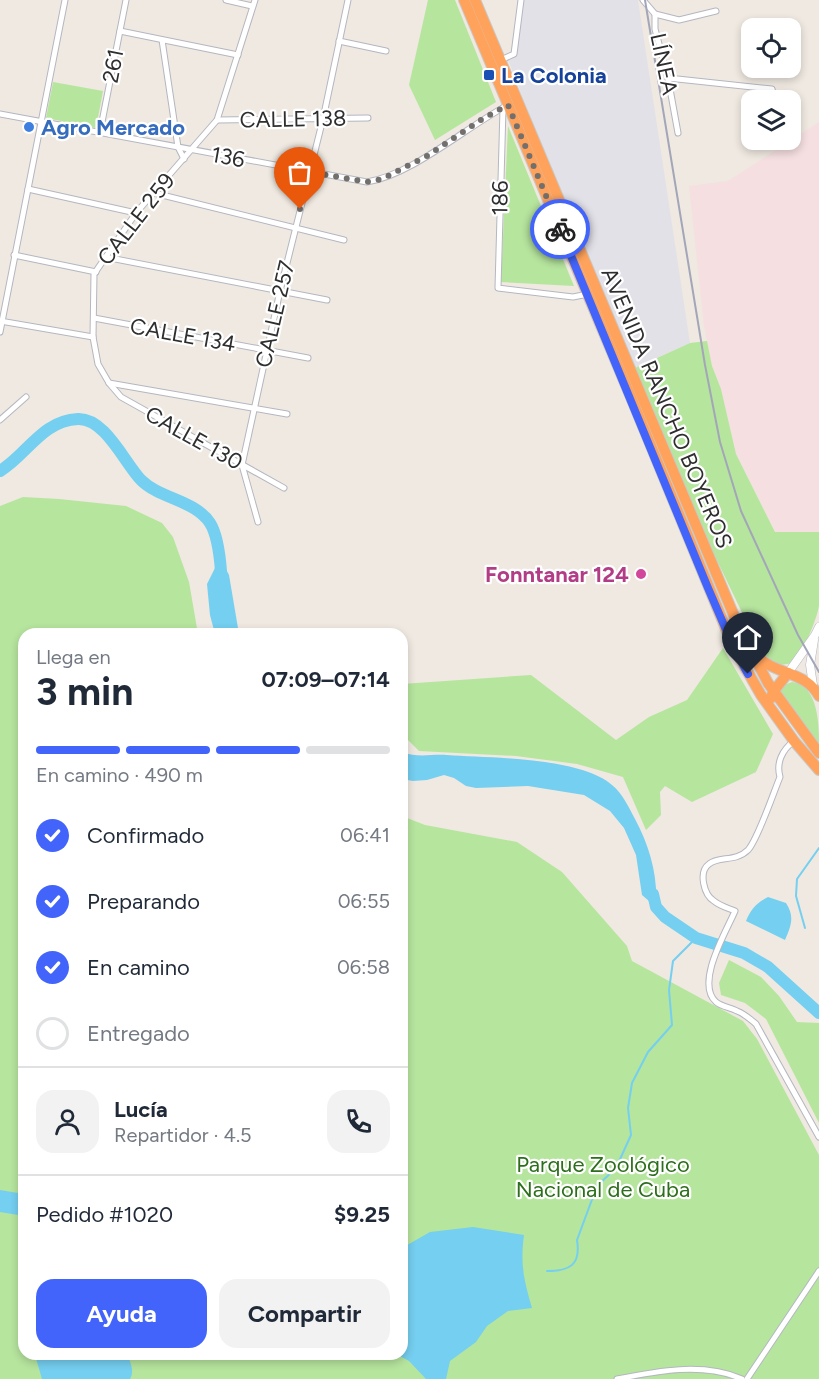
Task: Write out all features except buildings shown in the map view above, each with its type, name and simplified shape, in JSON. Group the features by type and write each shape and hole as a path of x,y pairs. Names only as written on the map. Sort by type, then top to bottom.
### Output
{"highway":[{"name":"AVENIDA RANCHO BOYEROS","path":"464,0 505,106 588,294 729,637 748,674 771,708 797,745 819,770"},
{"name":"AVENIDA RANCHO BOYEROS","path":"475,0 711,564 746,642 773,692 819,754"},
{"path":"746,642 765,663 813,685 819,696"},
{"path":"771,708 773,692 788,673"},
{"path":"797,745 808,753 819,754"}],"main road":[{"path":"788,673 818,631"},
{"path":"813,685 810,665 818,631"}],"street":[{"path":"0,332 65,0"},
{"name":"261","path":"100,132 126,0"},
{"path":"226,0 253,3"},
{"name":"CALLE 257","path":"258,522 242,465 280,291 323,119 348,0"},
{"path":"499,61 514,54 520,0"},
{"name":"LÍNEA","path":"643,0 655,14 656,29 678,133"},
{"name":"CALLE 259","path":"109,383 98,364 93,337 94,274 136,213 217,120 253,3"},
{"path":"655,14 679,20 716,12"},
{"path":"120,31 238,55"},
{"path":"162,40 178,147 184,159"},
{"path":"339,41 386,51"},
{"path":"668,78 772,90"},
{"name":"136","path":"0,114 367,182 382,179 427,156 505,106"},
{"name":"186","path":"505,106 498,288 573,297 588,294"},
{"name":"CALLE 138","path":"217,120 368,118"},
{"path":"27,189 136,213"},
{"path":"154,193 344,240"},
{"path":"14,255 96,272"},
{"path":"105,257 327,300"},
{"name":"CALLE 134","path":"94,318 308,357"},
{"path":"1,321 93,337"},
{"path":"109,383 286,414"},
{"name":"CALLE 130","path":"109,383 121,397 284,488"},
{"path":"0,420 26,397"},
{"path":"797,745 785,748 779,764 780,777 752,844 736,858 708,864 704,870 704,885 712,901 735,911 712,964 708,977 708,988 714,1000 720,1005 747,1016 765,1036 819,1137"},
{"path":"747,1379 819,1271"},
{"path":"617,1379 651,1372 687,1369 732,1375 742,1379"}],"shaded area":[{"path":"521,0 638,0 690,343 635,368 572,224 507,57 514,53"},
{"path":"819,122 819,532 776,533 736,454 721,389 712,366 704,326 689,186 728,181 776,150 801,150 801,134"}],"green space":[{"path":"428,0 455,0 496,102 435,140 409,85"},
{"path":"53,82 103,91 96,128 46,118"},
{"path":"508,126 574,286 501,282"},
{"path":"707,341 736,454 775,532 819,532 819,606 812,629 800,653 790,663 774,662 761,652 712,550 635,368 690,343"},
{"name":"Parque Zoológico Nacional de Cuba","path":"23,497 126,506 162,523 173,537 189,582 197,628 18,628 18,1360 408,1360 408,818 425,825 517,842 562,872 627,946 632,961 743,1021 757,1039 819,1155 819,1379 0,1379 0,506"},
{"path":"723,648 773,734 756,772 692,802 665,786 660,792 661,815 646,830 623,777 577,764 516,756 419,751 408,740 408,684 531,675 616,740 649,717 687,700"},
{"path":"792,682 808,690 812,698 818,718 819,748 778,692 784,685"},
{"path":"729,960 761,977 779,996 797,1022 819,1023 819,1123 766,1019 745,1003 721,995 719,983"}],"water":[{"path":"220,558 229,575 238,628 213,628 207,584"},
{"path":"408,754 509,758 557,764 597,776 612,785 619,793 640,830 649,851 654,873 656,907 642,895 636,855 624,828 610,811 584,795 528,786 476,788 466,786 444,775 408,780"},
{"path":"768,897 786,903 789,908 791,922 785,940 746,921 754,907"},
{"path":"0,1190 18,1193 18,1215 0,1212"},
{"path":"473,1227 524,1235 523,1272 532,1308 508,1311 487,1326 476,1342 450,1361 446,1379 426,1379 407,1360 408,1245 430,1232"},
{"path":"36,1360 130,1360 132,1367 130,1379 42,1379"}],"waterway":[{"path":"0,471 54,426 78,419 88,421 105,433 141,480 158,492 187,504 204,515 215,533 221,571"},
{"path":"805,928 796,896 797,879 819,848"},
{"path":"653,894 656,907 665,917 696,938 744,953 768,967 819,1013"},
{"path":"547,1271 568,1268 575,1261 578,1249 577,1240 597,1186 616,1168 631,1135 628,1108 632,1083 648,1052 672,1025 669,990 673,961 696,938"}],"railway":[{"path":"645,0 705,365 720,442 741,511 798,635 819,672"}],"way so far":[{"path":"300,209 310,172 367,182 382,179 427,156 508,105 560,229"}],"place":[{"name":"La Colonia","path":"489,75"},
{"name":"Agro Mercado","path":"29,127"},
{"name":"Fonntanar 124","path":"641,574"}],"route":[{"path":"560,229 708,588 748,674"}]}
